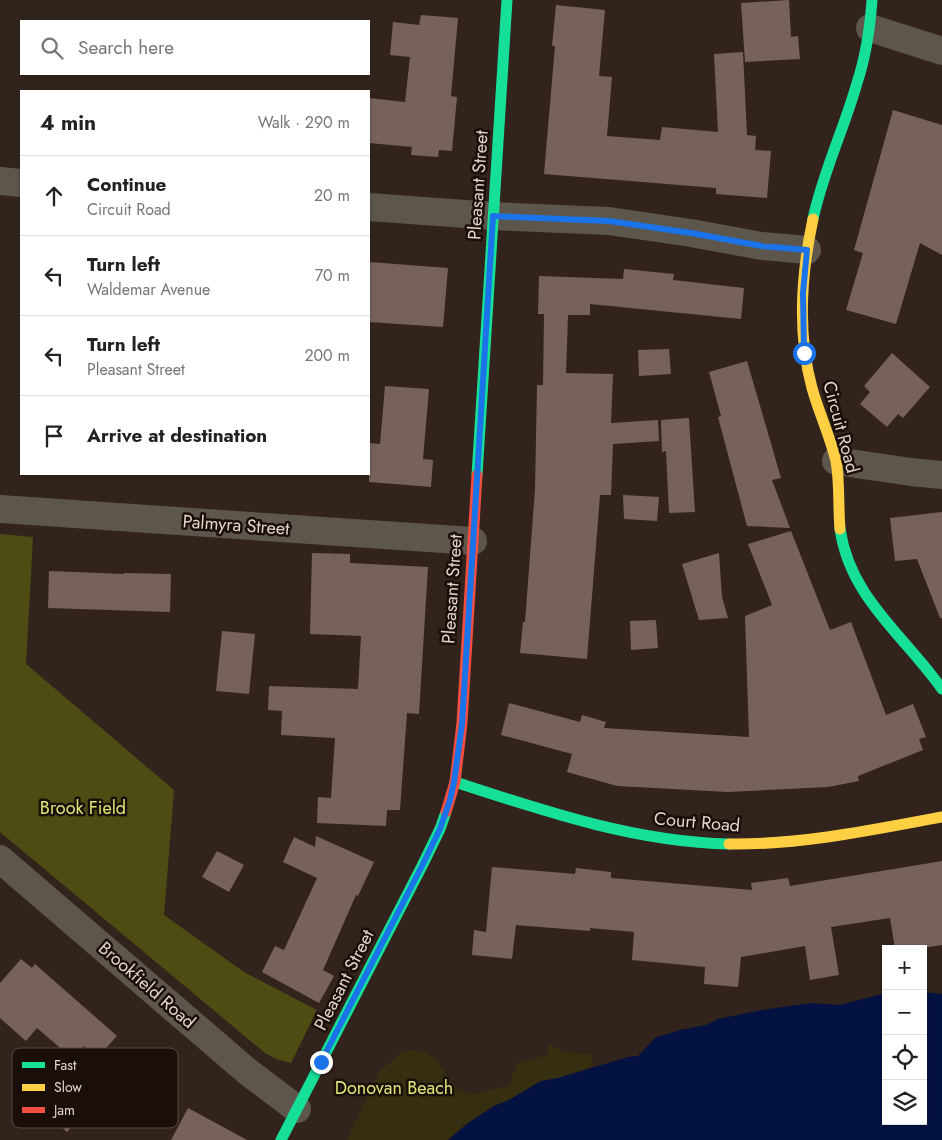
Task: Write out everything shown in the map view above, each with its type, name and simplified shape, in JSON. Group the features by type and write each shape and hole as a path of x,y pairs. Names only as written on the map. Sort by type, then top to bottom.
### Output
{"street":[{"name":"Pleasant Street","path":"281,1140 433,845 450,800 454,782 460,745 507,0"},
{"name":"Circuit Road","path":"872,0 868,45 820,194 807,250 803,293 804,353 814,394 836,461 840,530 846,556 855,579 875,609 920,659 942,689"},
{"path":"870,28 942,51"},
{"path":"0,181 20,183"},
{"path":"370,207 493,216 609,221 762,246 807,250"},
{"path":"836,461 942,475"},
{"name":"Palmyra Street","path":"0,509 473,541"},
{"name":"Court Road","path":"454,782 540,810 593,824 645,835 706,842 749,844 798,841 942,817"},
{"name":"Brookfield Road","path":"0,859 248,1072 297,1109"}],"green space":[{"name":"Brook Field","path":"0,534 33,537 26,664 174,790 164,915 244,972 317,1010 291,1063 276,1059 265,1053 0,832"}],"sand":[{"name":"Donovan Beach","path":"549,1044 563,1052 591,1054 592,1067 558,1078 541,1081 509,1100 494,1106 468,1123 448,1140 347,1140 379,1072 402,1052 413,1050 425,1052 436,1059 458,1090 476,1094 509,1085 517,1063 547,1055"}],"shaded area":[{"path":"927,992 942,994 942,1140 448,1140 468,1123 494,1106 509,1100 541,1081 558,1078 628,1057 638,1056 655,1038 680,1030 706,1025 718,1019 762,1010 810,1003 839,1005 882,994 882,1125 927,1125"}],"building":[{"path":"789,0 791,37 798,36 800,59 745,62 741,3"},
{"path":"556,5 605,10 599,76 612,77 607,136 660,140 662,127 718,132 714,54 743,52 747,135 756,136 755,150 771,151 767,198 716,194 716,188 544,174 555,46 552,46"},
{"path":"421,15 458,18 451,96 457,97 452,151 439,150 438,157 411,155 412,147 370,143 370,98 405,102 410,57 390,55 393,22 419,25"},
{"path":"893,110 942,125 942,255 920,243 896,324 846,310 863,253 854,250"},
{"path":"370,262 448,268 443,327 370,322"},
{"path":"624,269 674,274 673,280 744,288 741,319 590,304 590,315 568,315 566,373 613,374 611,423 658,420 659,441 613,444 611,495 600,495 587,659 520,653 523,622 525,622 535,489 537,385 543,385 544,314 538,314 539,276 623,279"},
{"path":"669,349 671,374 639,376 638,350"},
{"path":"892,353 930,387 903,418 898,414 887,427 860,404 870,392 864,386"},
{"path":"747,361 781,478 772,480 790,528 747,526 718,417 721,416 709,372"},
{"path":"385,386 429,389 423,459 433,460 431,487 369,482 370,443 380,444"},
{"path":"689,418 695,512 669,513 666,451 662,452 661,420"},
{"path":"623,495 659,497 657,521 624,519"},
{"path":"942,512 942,618 940,618 917,559 895,561 890,518"},
{"path":"791,531 830,630 851,622 886,715 913,704 926,737 919,739 923,750 858,776 859,781 828,787 728,792 617,786 567,772 572,754 501,735 509,703 580,722 582,715 606,722 604,728 749,737 745,616 772,605 748,544"},
{"path":"312,553 350,554 350,563 428,567 419,714 407,713 400,810 387,810 386,826 317,823 318,797 331,798 335,738 281,735 282,711 268,710 269,686 358,689 361,636 310,634"},
{"path":"719,553 722,597 728,618 699,620 682,564"},
{"path":"49,571 171,574 170,612 48,608"},
{"path":"656,620 658,648 631,650 630,621"},
{"path":"222,631 255,634 249,694 216,691"},
{"path":"316,836 374,862 358,896 356,895 323,970 334,976 319,1003 262,972 275,946 284,950 317,878 283,862 294,837 315,847"},
{"path":"217,851 244,865 229,892 202,877"},
{"path":"942,861 942,945 927,947 927,945 894,945 890,918 831,927 839,975 810,980 805,946 741,957 738,987 704,984 705,967 632,960 634,932 590,928 590,931 516,925 512,959 472,955 474,930 486,932 492,867 575,874 576,868 611,872 611,878 752,890 751,883 788,878 790,886"},
{"path":"21,959 32,968 35,964 117,1036 106,1048 86,1048 84,1046 82,1048 60,1048 37,1028 26,1041 0,1018 0,983"},
{"path":"188,1108 247,1140 171,1140"},
{"path":"62,1128 71,1128 67,1132"}],"traffic: fast":[{"path":"477,475 507,0"},
{"path":"813,219 822,184 863,63 872,0"},
{"path":"840,529 846,553 855,576 867,596 942,689"},
{"path":"455,782 556,814 624,831 659,838 729,844"},
{"path":"281,1140 422,866 446,812"}],"traffic: slow":[{"path":"813,219 803,283 804,346 812,388 836,461 840,529"},
{"path":"729,844 756,844 810,839 863,832 942,817"}],"traffic: jam":[{"path":"446,812 455,782 462,723 477,475"}],"route":[{"path":"321,1062 433,845 450,800 458,763 462,724 493,216 609,221 762,246 807,250 803,293 804,353"}]}
